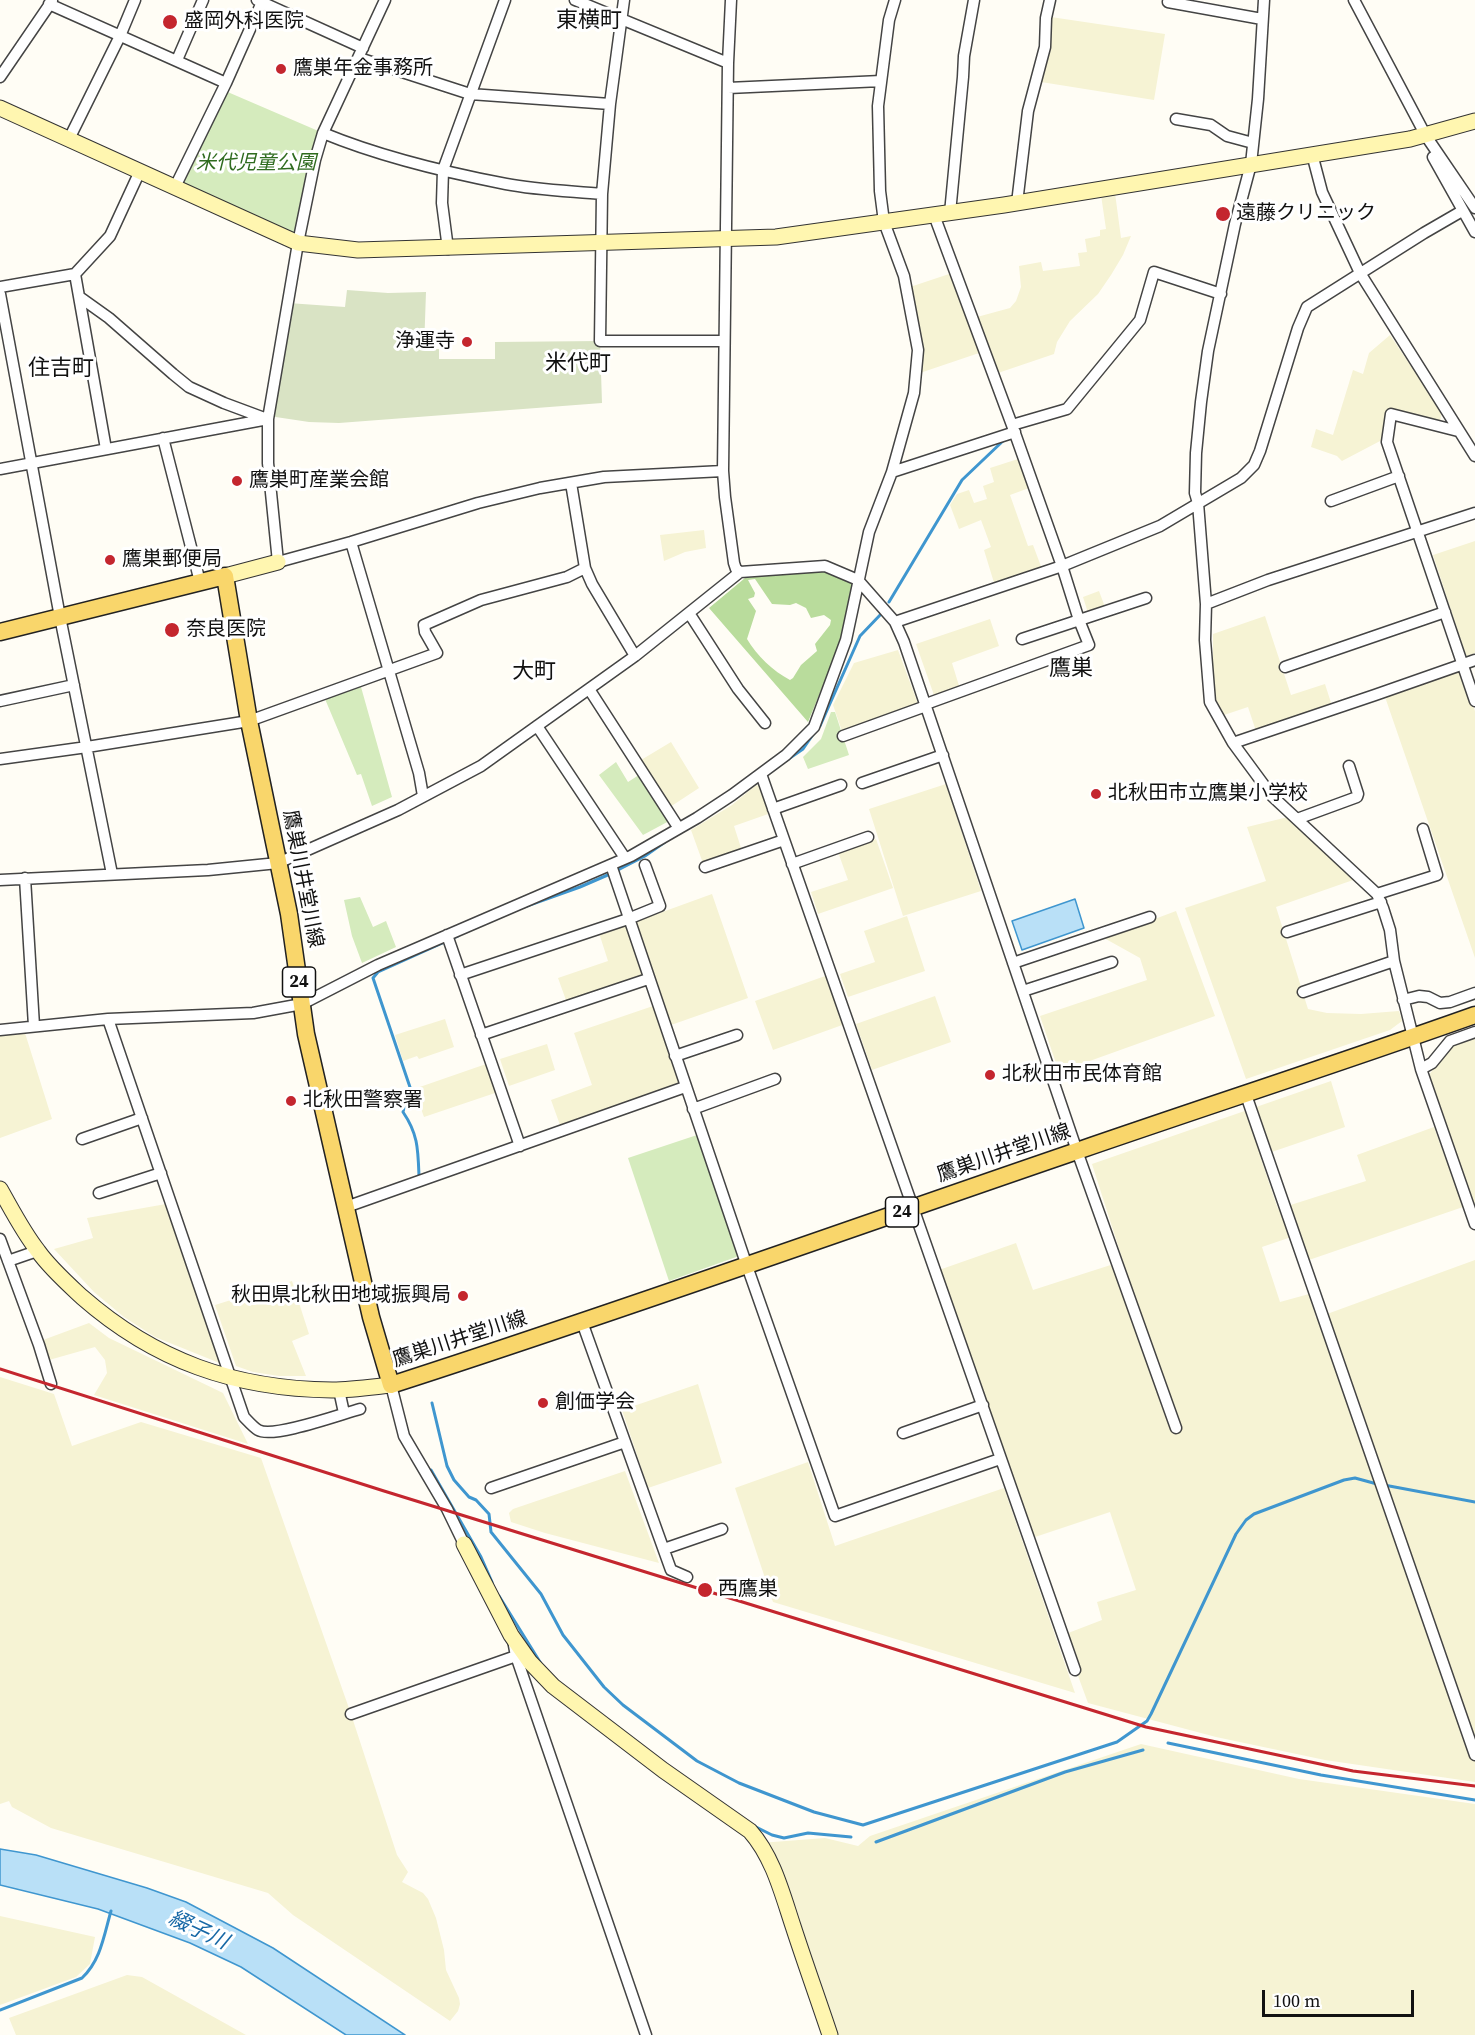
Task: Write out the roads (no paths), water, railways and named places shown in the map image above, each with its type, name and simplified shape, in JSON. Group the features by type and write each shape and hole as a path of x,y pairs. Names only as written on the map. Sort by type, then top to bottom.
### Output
{"main road":[{"path":"0,632 225,576"},
{"name":"鷹巣川井堂川線","path":"225,576 249,721 298,968 306,1034 370,1317 391,1385 747,1266 1475,1015"}],"street":[{"path":"69,139 120,36 135,0"},
{"path":"177,60 203,0"},
{"path":"278,562 268,463 268,419 298,243 315,160 323,133 385,0"},
{"path":"447,249 442,203 443,170 505,0"},
{"path":"575,0 728,63"},
{"path":"624,0 610,104 602,194 600,341 723,340"},
{"path":"731,0 723,340 723,471 724,497 734,563 740,572"},
{"path":"0,1030 108,1019 253,1013 302,1004 378,965 448,939 625,858 697,818 761,774 786,755 814,727 846,640 869,532 892,472 914,393 918,350 904,276 884,222 880,191 878,106 889,20 895,0"},
{"path":"950,213 964,56 974,0"},
{"path":"1017,203 1028,111 1045,47 1046,18 1050,0"},
{"path":"1264,0 1258,99 1251,164 1235,225 1208,351 1196,463 1195,493 1198,503 1206,604 1205,640 1210,702 1233,742 1272,796 1379,898 1390,930 1394,961 1421,1069 1475,1224"},
{"path":"1354,0 1427,136 1475,208"},
{"path":"175,187 226,83 259,1 361,53 470,94 610,104"},
{"path":"0,78 51,2 120,36 226,83"},
{"path":"1168,2 1262,19"},
{"path":"728,88 881,81"},
{"path":"0,108 298,243 358,250 776,237 1017,203 1427,136 1475,121"},
{"path":"1176,119 1211,125 1227,136 1253,142"},
{"path":"323,133 443,170 508,184 602,194"},
{"path":"1427,136 1438,165 1475,232"},
{"path":"1312,154 1322,192 1360,273 1475,456"},
{"path":"0,286 75,274 110,236 140,171"},
{"path":"895,622 1062,566 1160,526 1241,478 1254,465 1298,328 1307,307 1424,232 1462,211"},
{"path":"843,736 1089,645 1078,620 1062,566 1014,428 934,215"},
{"path":"892,472 1067,408 1140,320 1154,272 1221,294"},
{"path":"75,274 106,449"},
{"path":"0,294 60,617 112,873"},
{"path":"81,298 109,318 189,387 268,419"},
{"path":"1458,431 1391,414 1387,442 1475,701"},
{"path":"0,469 268,419"},
{"path":"163,438 200,582"},
{"path":"225,576 351,542 478,503 571,483 604,477 723,471"},
{"path":"1331,501 1399,476"},
{"path":"571,483 585,568 592,584 635,656"},
{"path":"1206,604 1268,580 1475,513"},
{"path":"351,542 419,773 423,796"},
{"path":"0,880 208,870 278,863 398,810 481,766 635,656 740,572 825,567 858,580 895,622 926,705 1077,1151 1176,1428"},
{"path":"0,759 249,721 437,653 425,632 424,625 481,600 567,577 585,568"},
{"path":"1022,639 1146,598"},
{"path":"1285,666 1445,612"},
{"path":"689,613 738,688 765,723"},
{"path":"1233,742 1475,660"},
{"path":"0,701 74,685"},
{"path":"589,689 678,827"},
{"path":"537,726 625,858"},
{"path":"862,783 943,755"},
{"path":"1297,819 1357,797 1349,766"},
{"path":"761,774 1075,1670"},
{"path":"773,809 841,785"},
{"path":"1287,932 1437,875 1423,829"},
{"path":"792,864 868,837"},
{"path":"705,867 784,840"},
{"path":"611,865 747,1266 835,1516 1000,1459"},
{"path":"460,975 628,919 660,906 645,865"},
{"path":"25,878 34,1026"},
{"path":"1014,963 1150,916"},
{"path":"448,939 520,1146"},
{"path":"1303,992 1394,961"},
{"path":"1023,991 1112,962"},
{"path":"481,1035 648,978"},
{"path":"1404,1000 1419,996 1428,997 1440,1003 1475,993"},
{"path":"108,1019 244,1416 259,1431 290,1430 360,1409"},
{"path":"1421,1069 1432,1063 1450,1041 1475,1032"},
{"path":"675,1056 737,1035"},
{"path":"693,1109 775,1079"},
{"path":"346,1207 686,1087"},
{"path":"1246,1095 1475,1755"},
{"path":"82,1139 142,1118"},
{"path":"99,1193 161,1173"},
{"path":"0,1189 37,1251 72,1288 116,1325 168,1356 199,1369 231,1378 293,1388 339,1390 391,1385 404,1436 447,1509 512,1635 530,1662 553,1686 663,1770 750,1831 760,1843 781,1892 830,2035"},
{"path":"0,1239 51,1384"},
{"path":"8,1261 37,1251"},
{"path":"582,1322 671,1570 687,1576"},
{"path":"339,1390 344,1413"},
{"path":"903,1433 982,1405"},
{"path":"491,1488 625,1443"},
{"path":"664,1549 722,1529"},
{"path":"512,1635 516,1656 646,2035"},
{"path":"351,1714 516,1656"}],"water":[{"path":"1075,899 1084,928 1022,950 1012,921"},
{"name":"綴子川","path":"0,1849 36,1855 186,1902 273,1948 405,2035 346,2035 241,1967 190,1943 98,1909 0,1885"}],"waterway":[{"path":"889,602 962,480 1004,440"},
{"path":"820,726 860,636 882,613"},
{"path":"787,760 803,749 814,733"},
{"path":"616,871 645,856 665,842"},
{"path":"524,907 610,874"},
{"path":"419,1176 416,1142 412,1127 403,1112 404,1108 414,1099 373,978 378,972 458,936"},
{"path":"432,1403 447,1466 454,1480 489,1514 491,1532 541,1594 563,1635 604,1687 623,1705 697,1761 739,1783 814,1812 863,1825 1117,1742 1147,1721 1236,1534 1246,1520 1254,1514 1344,1480 1355,1478 1377,1484"},
{"path":"431,1470 481,1557 492,1582"},
{"path":"1384,1485 1475,1502"},
{"path":"499,1596 540,1662"},
{"path":"1168,1743 1321,1775 1475,1800"},
{"path":"876,1842 1065,1772 1143,1750"},
{"path":"754,1826 784,1838 808,1833 851,1837"},
{"path":"0,2010 82,1978 98,1955 111,1911"}],"railway":[{"path":"0,1369 384,1491 1146,1727 1353,1771 1475,1786"}],"place":[{"name":"盛岡外科医院","path":"170,22"},
{"name":"鷹巣年金事務所","path":"281,69"},
{"name":"遠藤クリニック","path":"1223,214"},
{"name":"浄運寺","path":"467,342"},
{"name":"鷹巣町産業会館","path":"237,481"},
{"name":"鷹巣郵便局","path":"110,560"},
{"name":"奈良医院","path":"172,630"},
{"name":"北秋田市立鷹巣小学校","path":"1096,794"},
{"name":"北秋田市民体育館","path":"990,1075"},
{"name":"北秋田警察署","path":"291,1101"},
{"name":"秋田県北秋田地域振興局","path":"463,1296"},
{"name":"創価学会","path":"543,1403"},
{"name":"西鷹巣","path":"705,1590"}],"district":[{"name":"東横町","path":"589,21"},
{"name":"米代町","path":"578,364"},
{"name":"住吉町","path":"61,369"},
{"name":"鷹巣","path":"1071,669"},
{"name":"大町","path":"534,672"}],"park label":[{"name":"米代児童公園","path":"256,164"}]}
